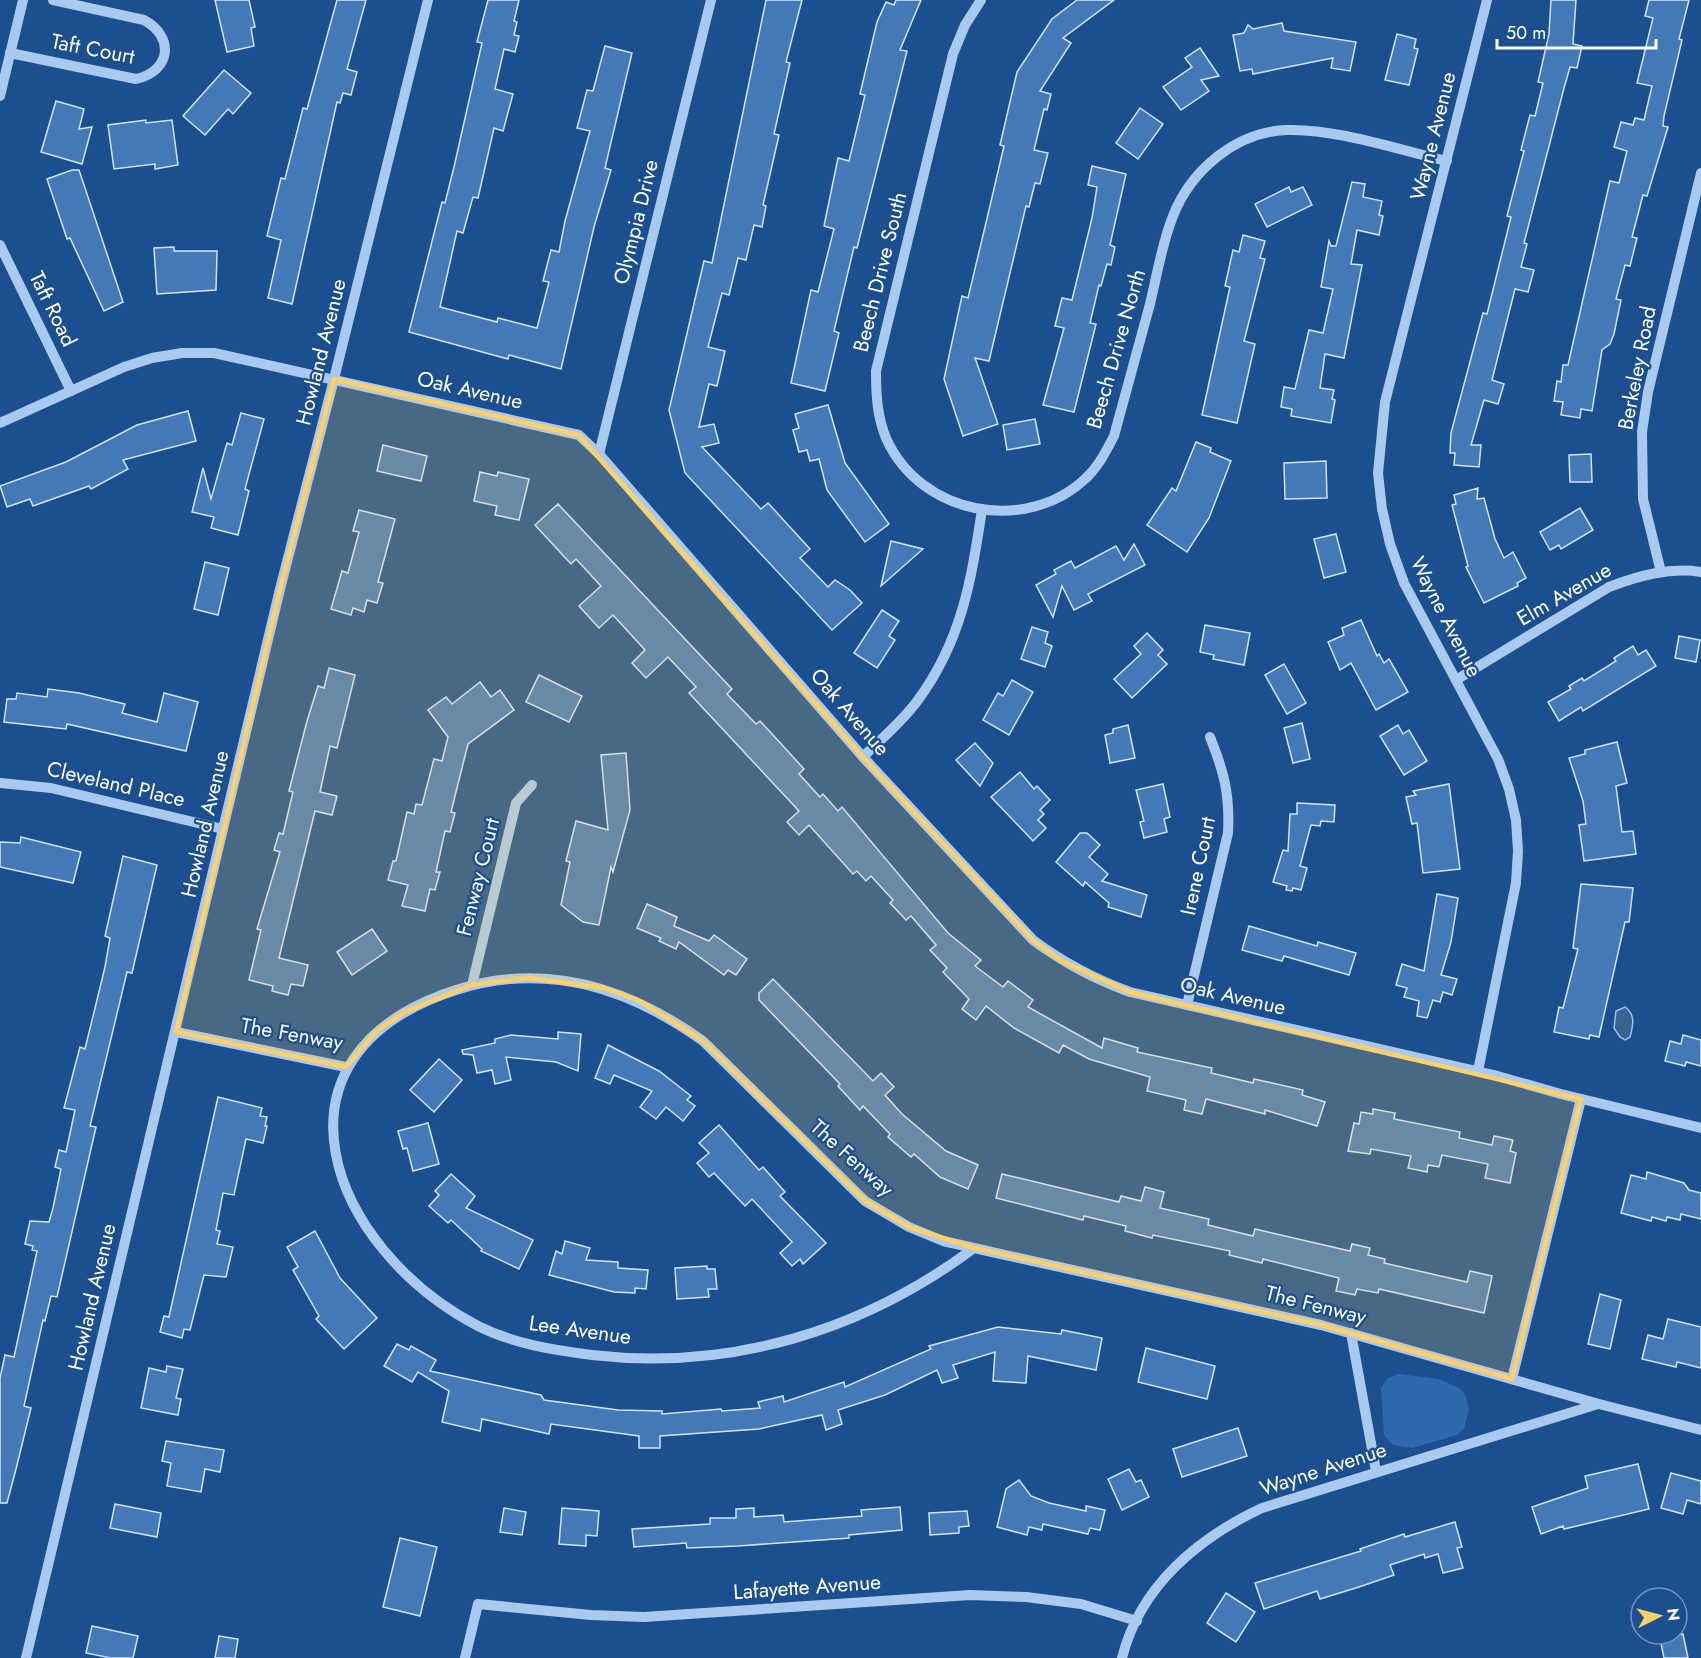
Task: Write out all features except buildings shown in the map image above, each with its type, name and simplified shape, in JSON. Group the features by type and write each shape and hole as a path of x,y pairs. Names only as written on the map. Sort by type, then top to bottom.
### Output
{"street":[{"path":"0,96 23,0"},
{"name":"Taft Court","path":"10,53 136,79 148,76 158,69 164,59 165,46 162,36 155,27 144,20 53,0"},
{"name":"Howland Avenue","path":"26,1658 279,589 334,379 428,0"},
{"name":"Olympia Drive","path":"599,454 711,0"},
{"name":"Beech Drive South","path":"981,0 965,25 952,54 876,371 876,395 886,439 898,459 917,480 938,495 982,510"},
{"name":"Wayne Avenue","path":"1478,1071 1516,883 1518,851 1516,820 1498,759 1404,583 1390,544 1382,509 1378,473 1385,402 1487,0"},
{"name":"Beech Drive North","path":"982,510 1016,511 1040,506 1064,495 1087,477 1102,458 1114,436 1172,217 1196,176 1214,158 1236,144 1259,135 1284,130 1312,130 1447,161"},
{"name":"Berkeley Road","path":"1661,572 1643,499 1642,432 1648,392 1701,173"},
{"name":"Taft Road","path":"0,245 71,391"},
{"name":"Oak Avenue","path":"0,423 124,367 152,358 182,353 214,353 579,435 599,454 863,757 1033,940 1062,962 1093,979 1130,992 1478,1071 1701,1128"},
{"path":"863,757 917,702 944,659 958,627 970,589 982,510"},
{"name":"Elm Avenue","path":"1456,680 1609,587 1635,577 1661,572 1701,572"},
{"name":"Irene Court","path":"1187,1005 1228,833 1230,804 1225,773 1210,737"},
{"name":"Cleveland Place","path":"0,783 51,788 223,829"},
{"name":"Fenway Court","path":"472,985 516,803 532,785"},
{"name":"The Fenway","path":"176,1032 346,1067 359,1048 377,1031 405,1012 436,996 472,985 528,978 568,980 604,988 640,1001 673,1019 703,1041 865,1201 909,1227 943,1240 974,1248 1351,1333 1599,1404 1701,1430"},
{"name":"Lee Avenue","path":"346,1067 336,1101 333,1130 336,1159 344,1187 362,1222 386,1254 414,1283 445,1307 480,1327 517,1341 551,1350 616,1358 668,1359 720,1355 771,1346 821,1332 869,1312 974,1248"},
{"path":"1512,1379 1581,1099"},
{"path":"1351,1333 1376,1471"},
{"name":"Wayne Avenue","path":"1122,1658 1137,1621 1151,1595 1174,1567 1197,1546 1226,1525 1262,1508 1376,1471 1599,1404"},
{"name":"Lafayette Avenue","path":"465,1658 478,1604 591,1615 644,1617 970,1595 1026,1597 1081,1604 1137,1621"}],"highlighted area":[{"path":"334,379 579,435 863,757 1033,940 1062,961 1130,992 1581,1099 1512,1379 1321,1325 974,1248 909,1227 865,1201 703,1041 640,1001 604,988 528,978 472,985 405,1012 377,1031 346,1067 176,1032 280,589"}],"shaded area":[{"path":"1625,1007 1631,1013 1633,1020 1630,1037 1625,1040 1614,1028 1616,1011"},
{"path":"1399,1374 1439,1379 1459,1388 1465,1394 1469,1409 1464,1429 1457,1435 1412,1448 1393,1445 1384,1435 1381,1388 1388,1378"}]}
